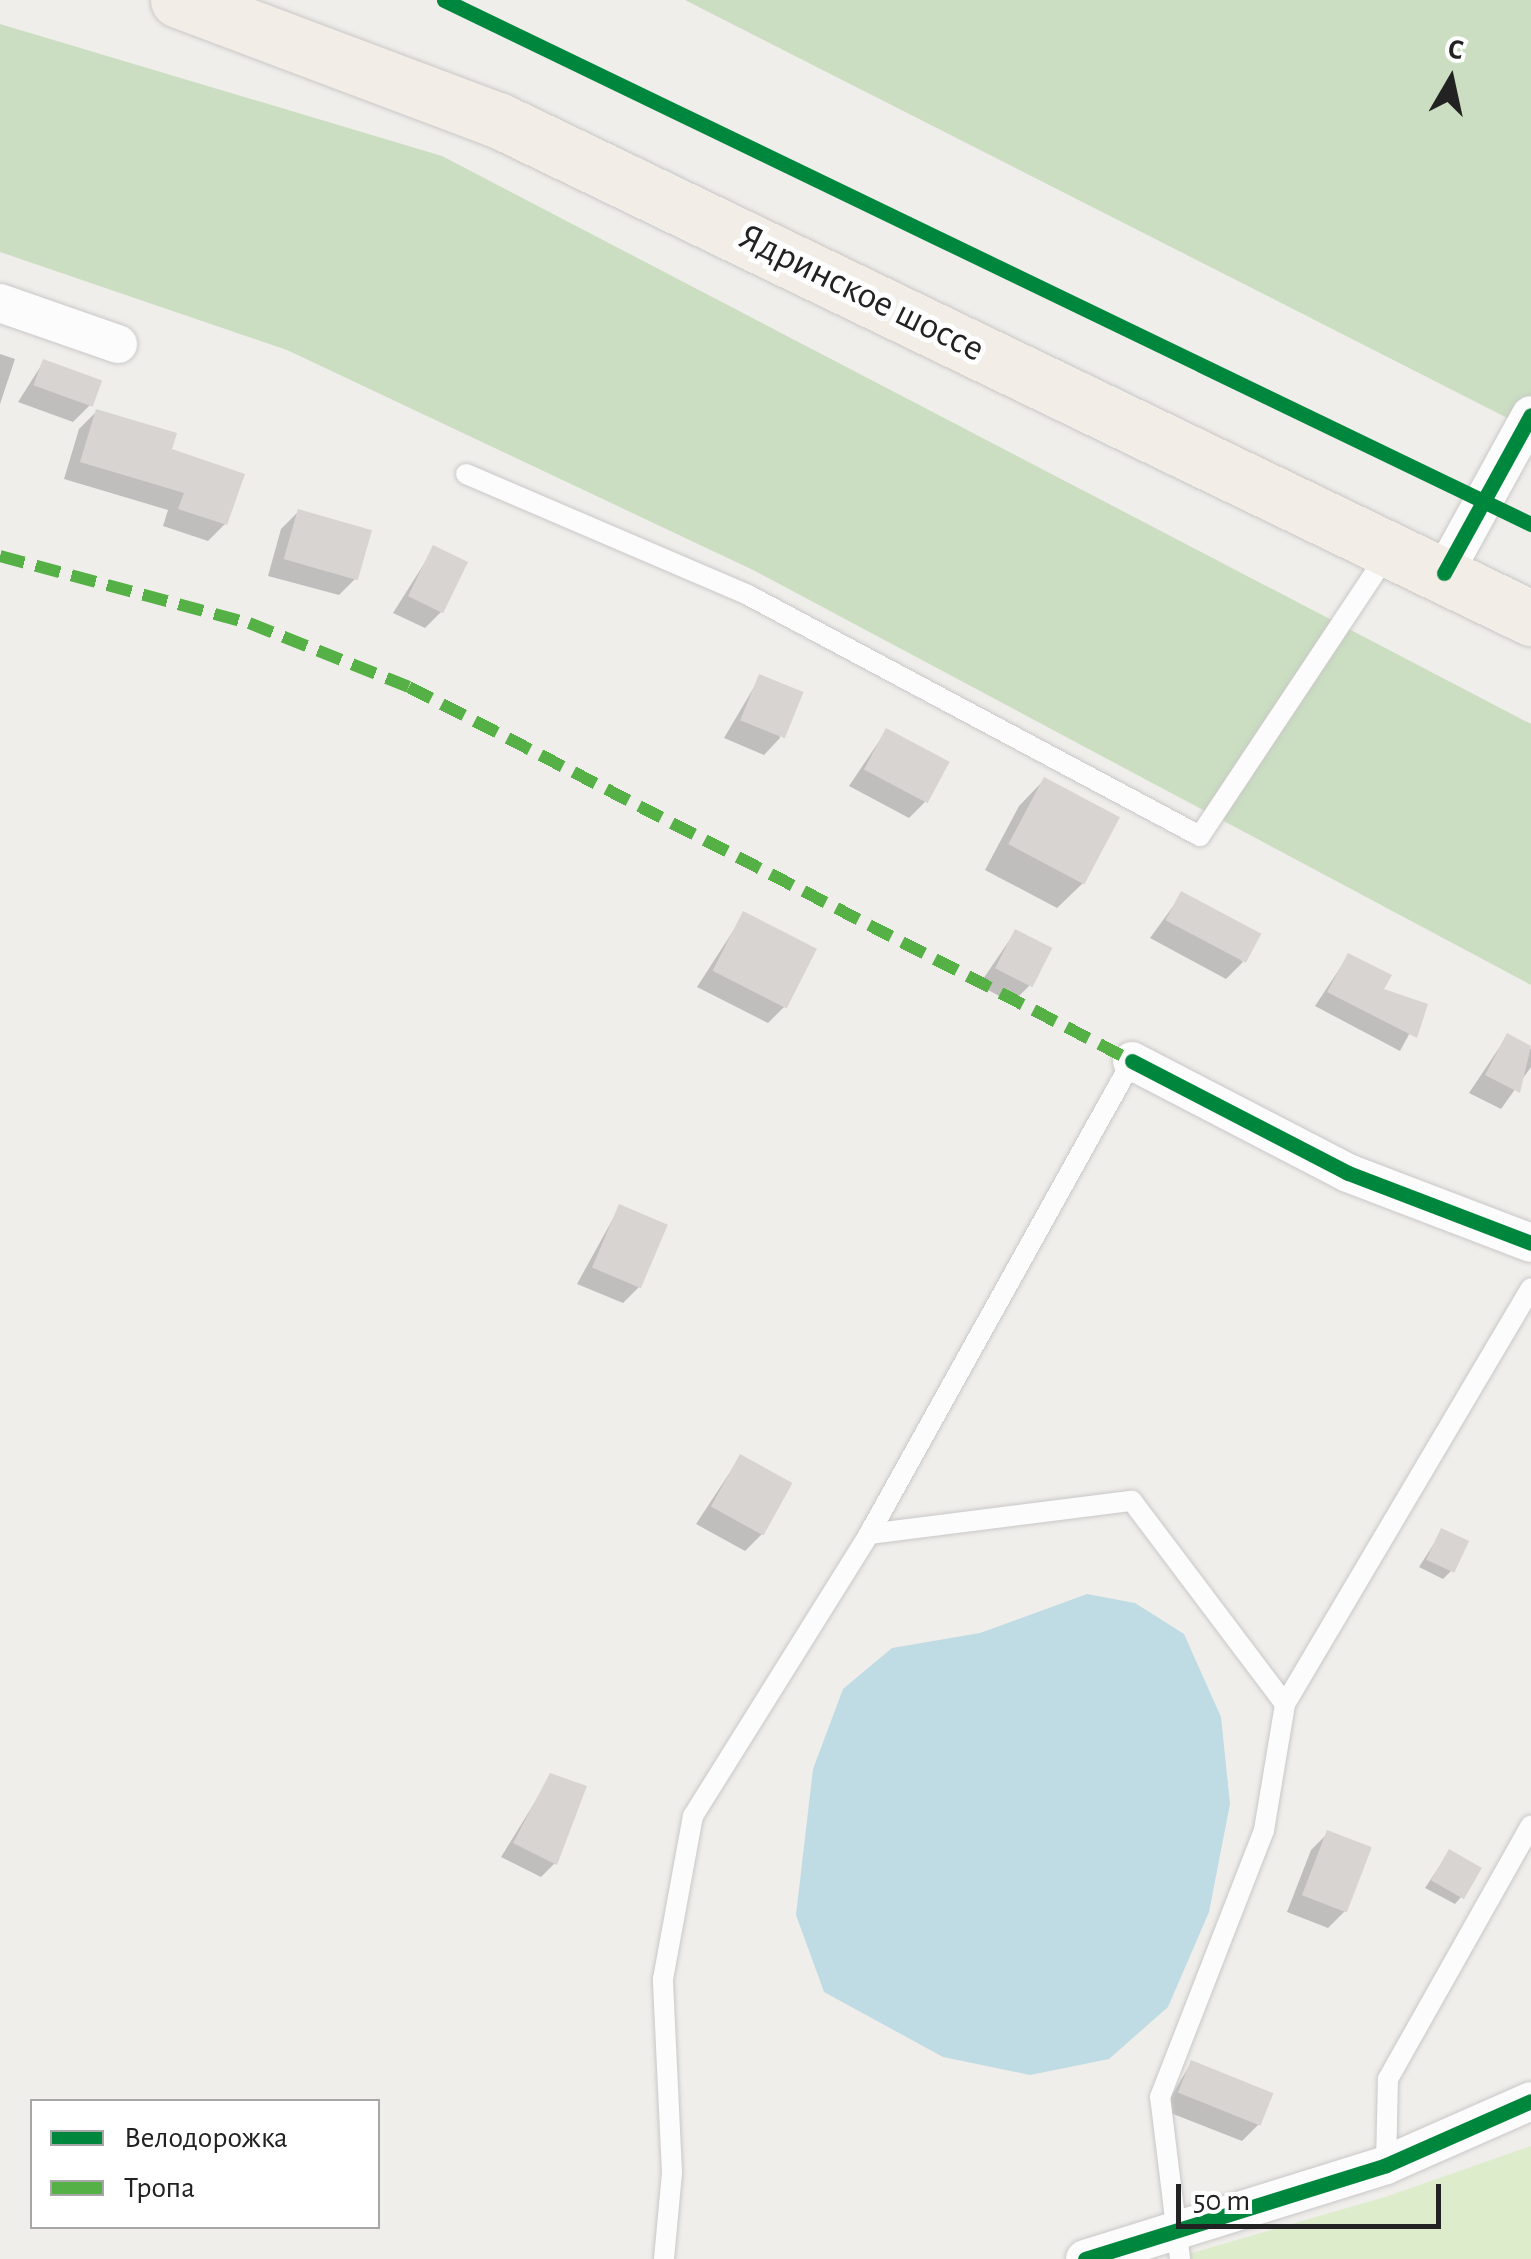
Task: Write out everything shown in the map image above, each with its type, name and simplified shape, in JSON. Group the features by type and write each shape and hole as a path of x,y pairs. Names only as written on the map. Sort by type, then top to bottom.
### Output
{"main road":[{"name":"Ядринское шоссе","path":"178,0 498,120 1531,618"}],"street":[{"path":"0,303 118,344"},
{"path":"1444,573 1531,415"},
{"path":"1132,1061 1348,1174 1531,1243"},
{"path":"1085,2259 1181,2245 1386,2164 1531,2101"}],"lane":[{"path":"466,474 748,595 1200,836 1391,548"},
{"path":"664,2259 672,2173 663,1979 692,1816 870,1534 1132,1061"},
{"path":"1181,2245 1160,2097 1264,1830 1285,1704 1531,1288"},
{"path":"870,1534 1132,1500 1285,1704"},
{"path":"1386,2164 1388,2079 1531,1825"}],"green space":[{"path":"685,0 1531,0 1531,430"},
{"path":"0,24 442,156 1531,724 1531,985 753,570 287,350 0,252"},
{"path":"1531,2146 1531,2259 1171,2259 1385,2197"}],"water":[{"path":"1087,1594 1135,1603 1184,1634 1221,1717 1230,1804 1209,1912 1168,2007 1109,2059 1030,2075 943,2057 824,1992 796,1915 813,1769 843,1689 892,1648 980,1633"}],"building":[{"path":"43,359 102,381 93,407 33,385"},
{"path":"96,409 177,433 172,449 245,474 227,525 178,509 184,493 80,462"},
{"path":"298,509 372,530 358,580 284,559"},
{"path":"433,545 468,562 443,613 408,596"},
{"path":"759,674 804,692 785,738 740,720"},
{"path":"886,728 950,762 928,803 864,769"},
{"path":"1044,777 1120,817 1084,884 1008,844"},
{"path":"1181,891 1261,934 1246,963 1166,920"},
{"path":"743,911 817,949 787,1008 713,971"},
{"path":"1015,929 1052,948 1032,987 995,968"},
{"path":"1348,953 1392,975 1384,989 1428,1004 1417,1038 1327,992"},
{"path":"1507,1033 1531,1046 1520,1093 1485,1075"},
{"path":"619,1204 668,1225 641,1288 592,1268"},
{"path":"740,1454 792,1483 763,1536 711,1506"},
{"path":"1441,1528 1469,1541 1454,1573 1426,1560"},
{"path":"550,1773 587,1786 557,1865 513,1843"},
{"path":"1327,1830 1372,1847 1347,1913 1302,1895"},
{"path":"1449,1849 1482,1868 1464,1899 1431,1880"},
{"path":"1191,2060 1274,2093 1260,2126 1178,2092"}],"marked path":[{"path":"0,556 249,623 409,687 1132,1061"}],"cycle path":[{"path":"444,0 1531,524"},
{"path":"1444,573 1531,415"},
{"path":"1132,1061 1348,1173 1531,1243"},
{"path":"1085,2259 1386,2165 1531,2101"}]}
